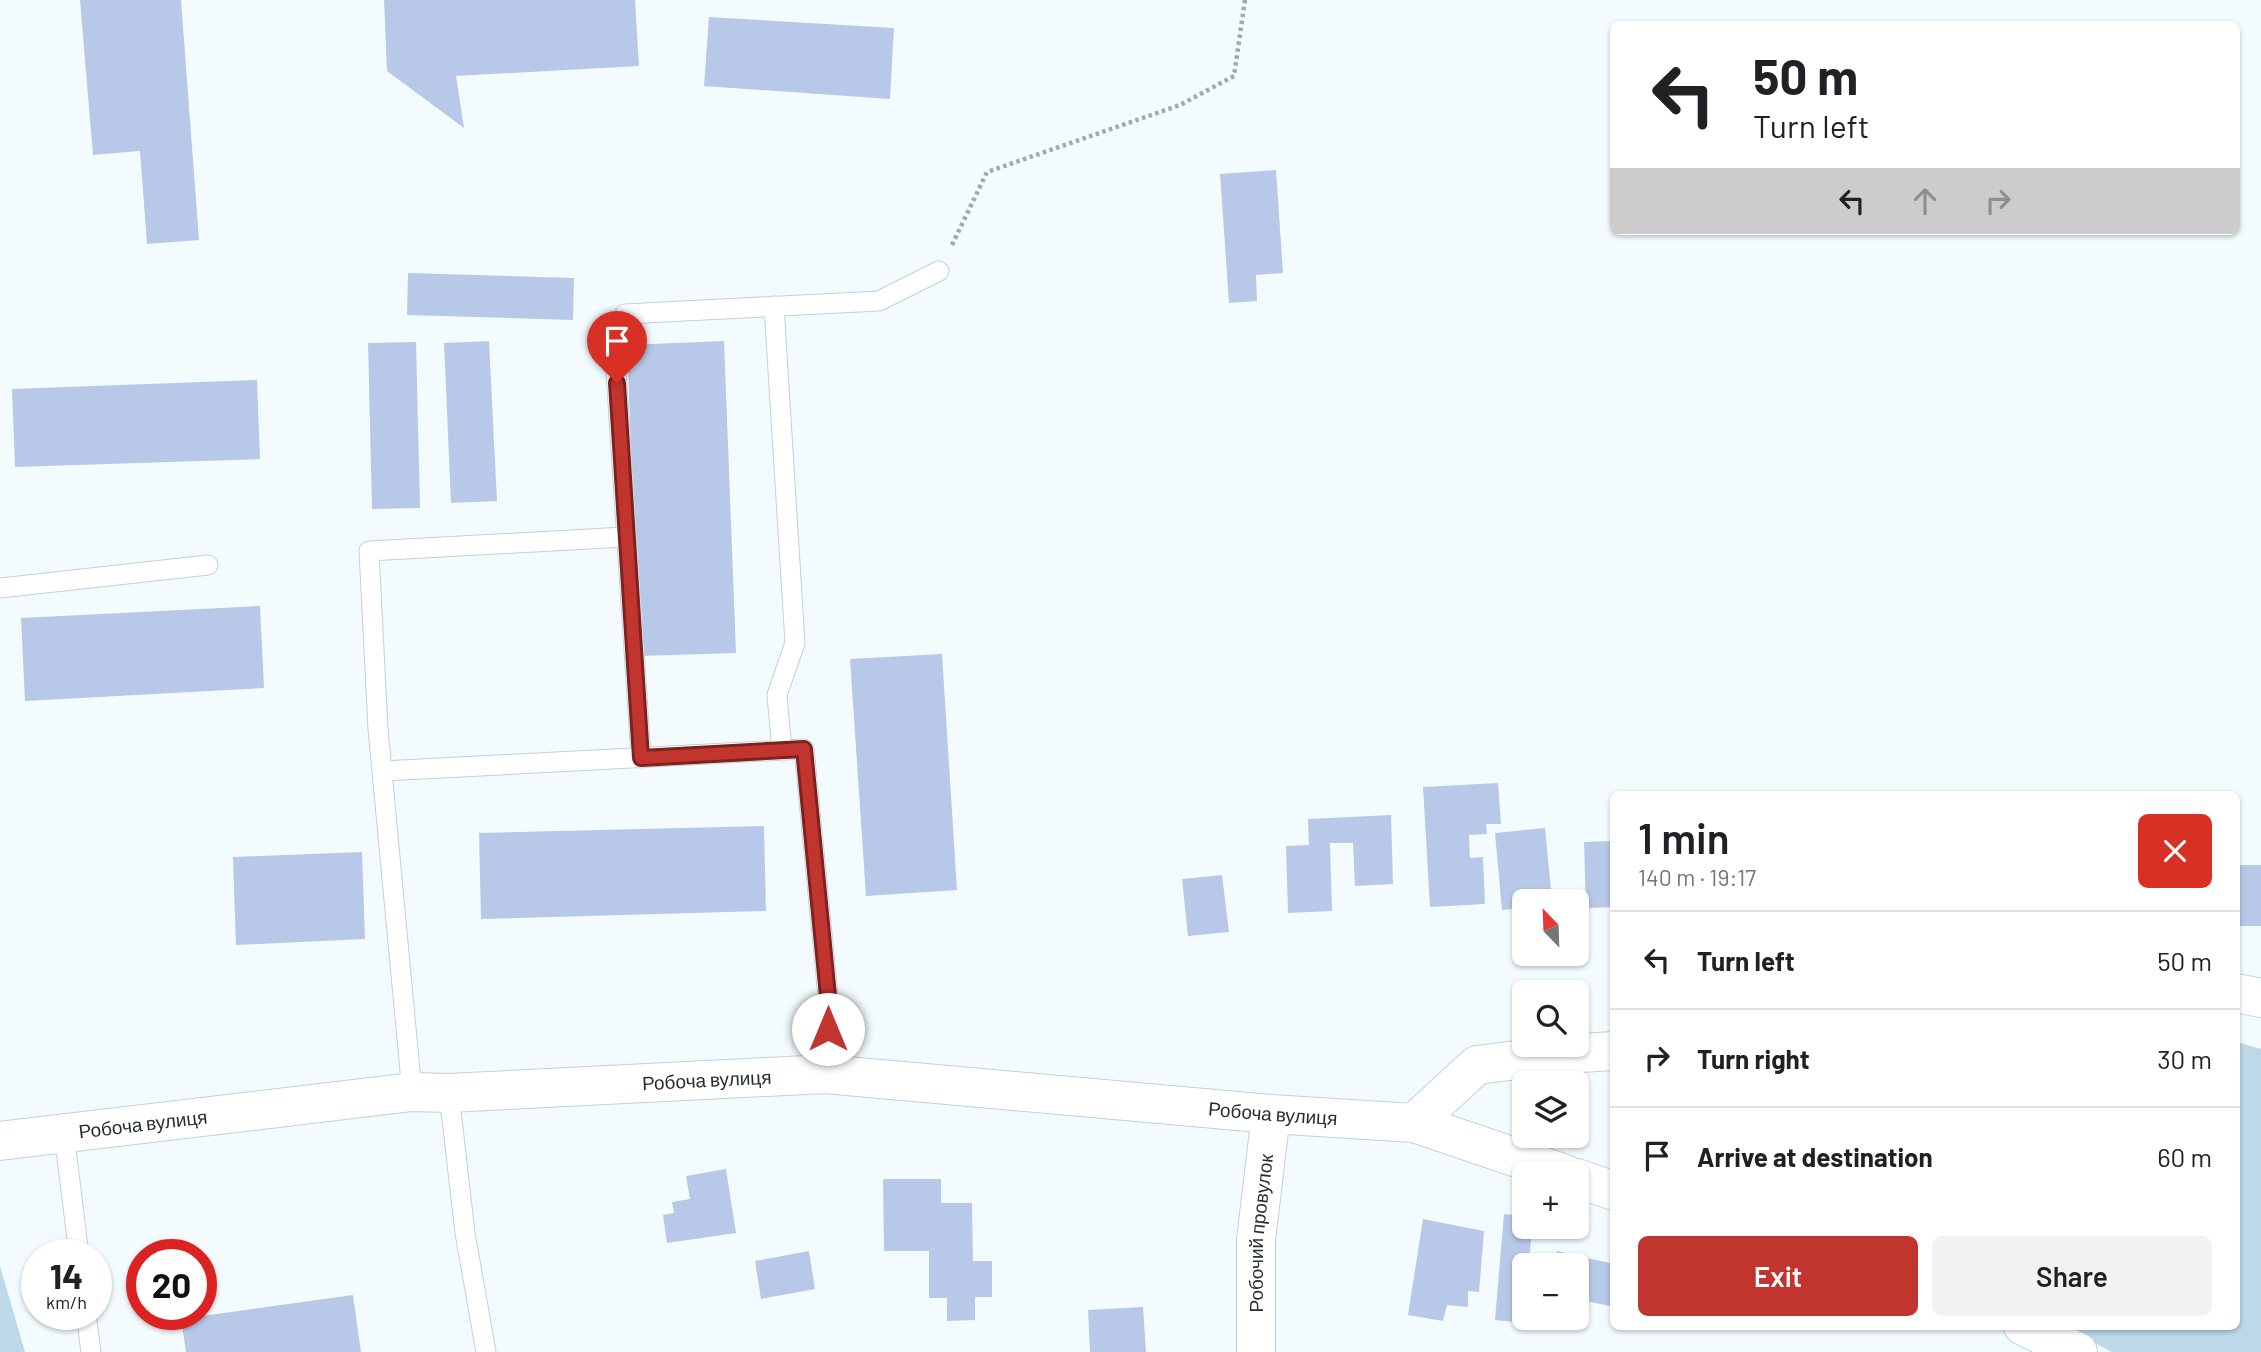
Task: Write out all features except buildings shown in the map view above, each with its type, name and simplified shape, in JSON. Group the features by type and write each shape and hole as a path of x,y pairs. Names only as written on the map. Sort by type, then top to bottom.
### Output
{"street":[{"path":"2240,994 2261,998"},
{"path":"1414,1122 1476,1065 1610,1051"},
{"name":"Робоча вулиця","path":"0,1141 431,1093 825,1074 1271,1114 1414,1122 1530,1162"},
{"name":"Робочий провулок","path":"1256,1352 1256,1240 1271,1114"},
{"path":"1589,1182 1610,1190"},
{"path":"2031,1330 2078,1352"}],"lane":[{"path":"641,758 615,357 625,314 879,301 939,271"},
{"path":"774,306 795,643 777,695 782,751"},
{"path":"486,1352 465,1233 431,1093 383,771 369,551 625,537"},
{"path":"0,588 208,565"},
{"path":"383,771 804,749 829,1006 825,1074"},
{"path":"64,1133 77,1239"},
{"path":"88,1330 91,1352"}],"path":[{"path":"939,271 987,172 1181,105 1234,76 1245,0"}],"shaded area":[{"path":"2240,1043 2261,1049 2261,1352 2112,1352 2070,1330 2240,1330"},
{"path":"0,1266 25,1352 0,1352"}],"route":[{"path":"617,383 641,758 804,749 829,1006 828,1029"}]}
